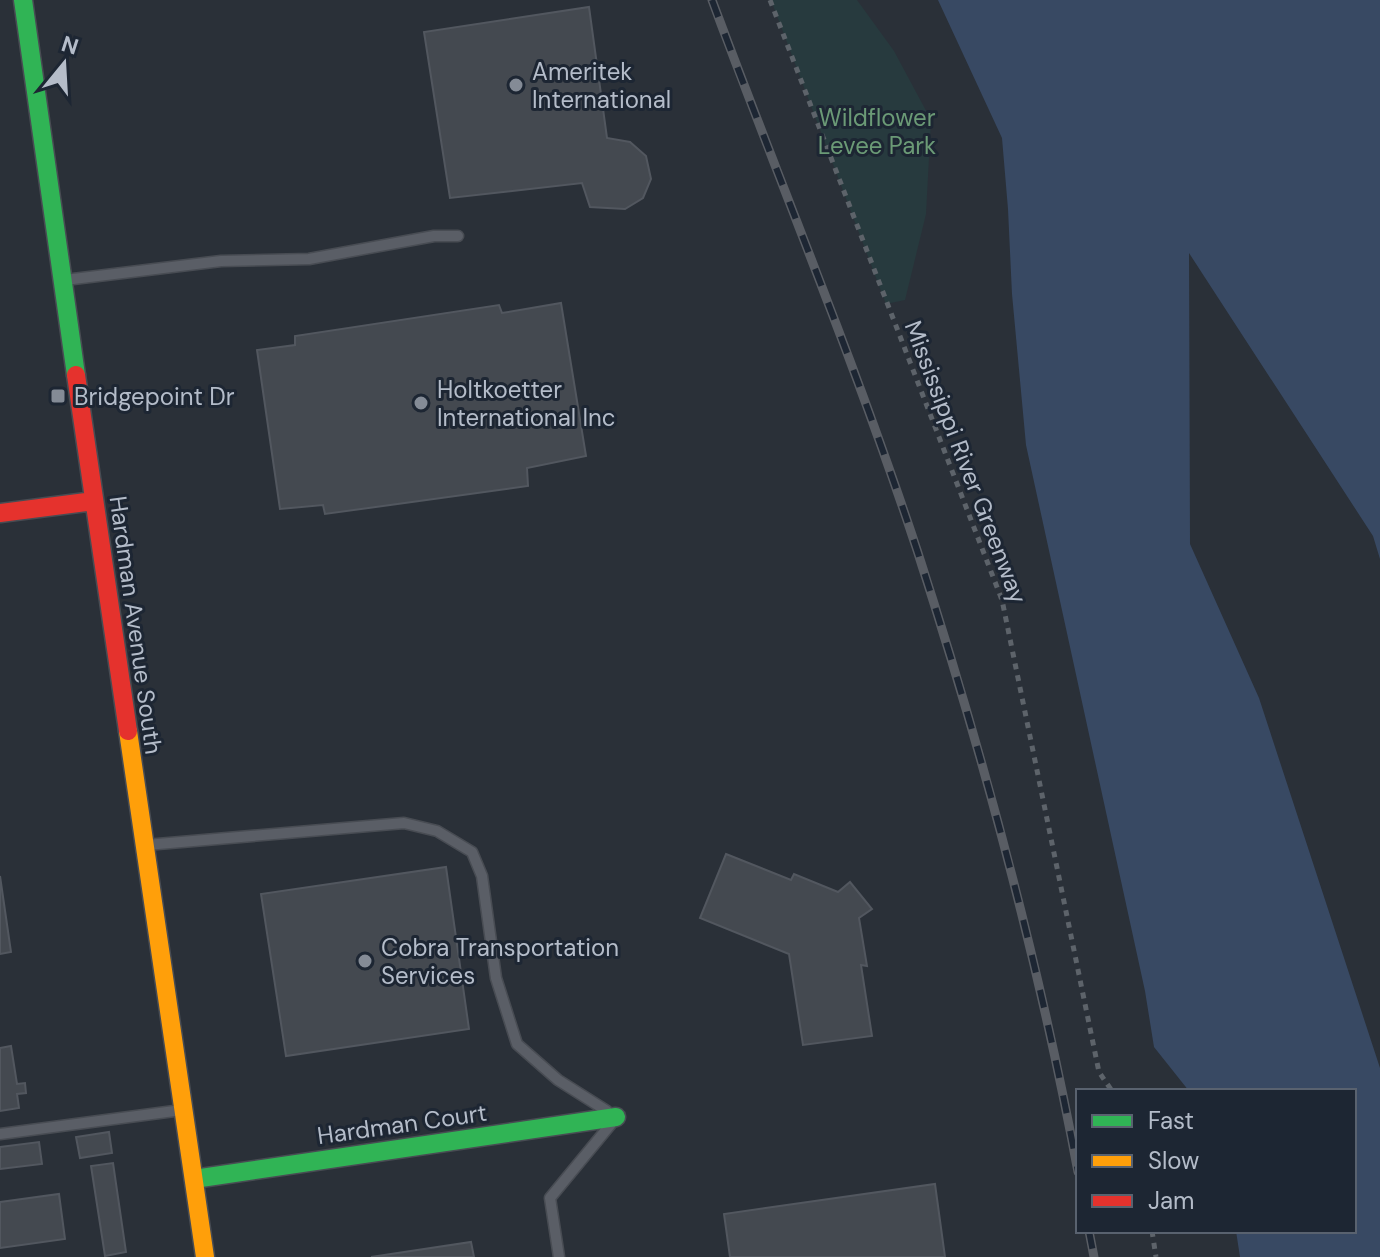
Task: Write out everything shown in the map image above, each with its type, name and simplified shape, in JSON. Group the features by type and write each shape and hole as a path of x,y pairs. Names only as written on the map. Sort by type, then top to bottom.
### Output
{"street":[{"name":"Hardman Avenue South","path":"23,0 205,1257"},
{"path":"0,513 94,501"},
{"name":"Hardman Court","path":"194,1179 616,1117"}],"lane":[{"path":"63,281 221,261 309,259 434,236 458,236"},
{"path":"144,845 404,823 437,831 472,852 482,876 496,978 517,1044 558,1080 616,1117 550,1198 559,1257"},
{"path":"0,1134 184,1110"}],"path":[{"name":"Mississippi River Greenway","path":"770,0 1002,600 1099,1072 1111,1089"},
{"path":"1152,1233 1156,1257"}],"green space":[{"name":"Wildflower Levee Park","path":"771,0 857,0 894,51 931,120 926,214 905,300 886,304"}],"water":[{"path":"938,0 1380,0 1380,559 1373,536 1189,253 1190,544 1259,698 1380,1068 1380,1257 1240,1257 1236,1233 1356,1233 1356,1089 1187,1089 1154,1047 1145,991 1026,445 1002,138"}],"building":[{"name":"Ameritek International","path":"589,7 607,138 630,142 646,156 651,179 643,198 625,209 590,207 582,183 450,198 424,32"},
{"name":"Holtkoetter International Inc","path":"561,303 586,456 527,468 528,486 325,514 323,505 280,509 257,350 295,345 295,336 499,305 502,313"},
{"path":"726,854 791,880 794,874 838,892 850,882 872,909 859,918 867,966 861,965 872,1036 803,1045 789,954 700,918"},
{"name":"Cobra Transportation Services","path":"446,867 469,1029 286,1056 261,894"},
{"path":"0,876 11,952 0,954"},
{"path":"11,1046 17,1084 25,1083 26,1093 17,1094 19,1108 0,1111 0,1048"},
{"path":"109,1132 112,1153 80,1158 76,1137"},
{"path":"39,1142 42,1164 0,1169 0,1147"},
{"path":"113,1163 126,1252 105,1256 91,1166"},
{"path":"935,1184 945,1257 730,1257 724,1214"},
{"path":"59,1194 65,1239 0,1248 0,1202"},
{"path":"471,1242 474,1257 371,1257"}],"railway":[{"path":"712,0 869,412 917,550 1008,859 1046,1015 1076,1161"},
{"path":"1089,1233 1094,1257"}],"traffic: fast":[{"path":"23,0 76,375"},
{"path":"194,1179 616,1117"}],"traffic: slow":[{"path":"128,731 205,1257"}],"traffic: jam":[{"path":"76,375 128,731"},
{"path":"0,513 94,501"}],"place":[{"name":"Ameritek International","path":"516,85"},
{"name":"Bridgepoint Dr","path":"58,396"},
{"name":"Holtkoetter International Inc","path":"421,403"},
{"name":"Cobra Transportation Services","path":"365,961"}]}
